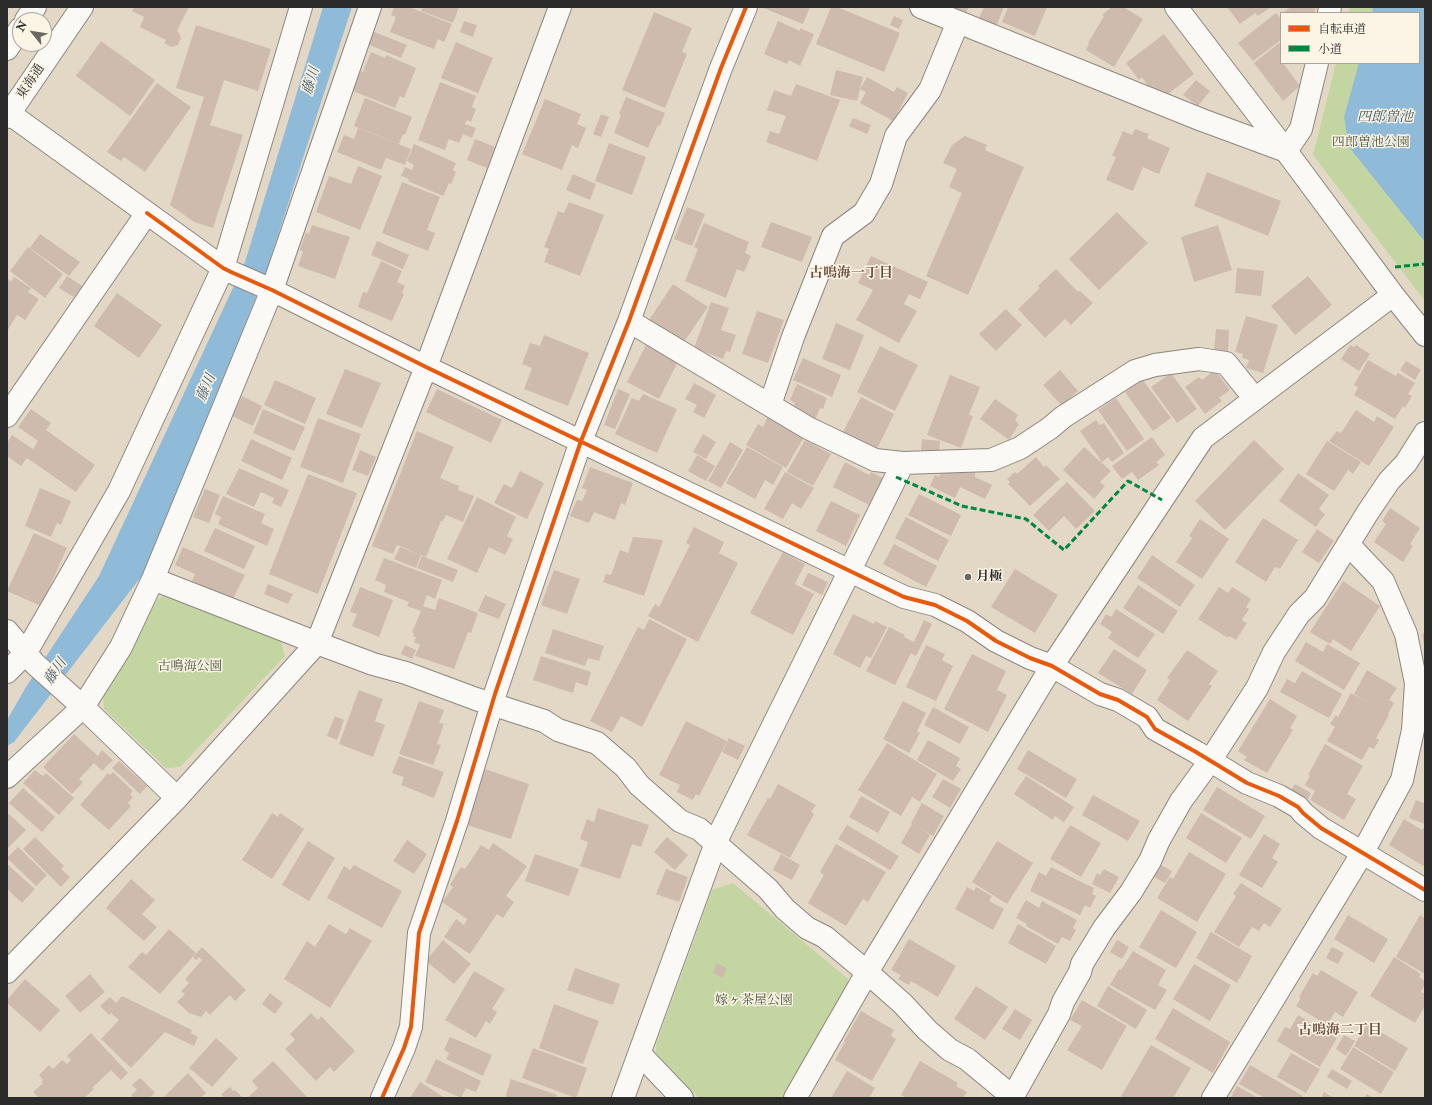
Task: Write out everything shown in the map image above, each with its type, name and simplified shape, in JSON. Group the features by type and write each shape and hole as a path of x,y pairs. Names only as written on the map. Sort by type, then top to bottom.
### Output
{"street":[{"name":"東海通","path":"8,116 82,7"},
{"path":"7,672 30,659 119,491 227,270 301,7"},
{"path":"7,777 78,703 121,647 153,579 268,289 370,7"},
{"path":"7,972 177,798 317,643 426,367 560,7"},
{"path":"382,1098 404,1048 411,1027 419,933 457,820 492,704 581,441 628,322 721,68 746,7"},
{"path":"921,7 1202,120 1286,151"},
{"path":"1176,7 1393,295 1425,334"},
{"path":"770,405 793,337 833,236 864,213 881,184 896,136 930,90 958,22"},
{"path":"1286,151 1301,129 1317,64"},
{"path":"8,116 227,270 904,597 936,605 967,621 996,642 1030,658 1052,666 1100,694 1118,700 1132,708 1147,717 1155,729 1247,783 1279,796 1292,804 1321,828 1425,890"},
{"path":"7,416 146,213"},
{"path":"795,1098 1052,666 1203,438 1393,295"},
{"path":"628,322 808,428 875,460 903,463 991,460 1020,448 1050,428 1063,417 1135,371 1155,365 1199,358 1226,362 1255,399"},
{"path":"153,579 317,643 544,721 558,730 597,743 626,768 639,785 680,821 699,829 768,889 785,909 807,928 825,937 903,1004 927,1030 950,1050 967,1059 1013,1098 1059,1014 1063,1002 1080,972 1082,964 1104,928 1131,892 1150,861 1158,840 1181,801 1210,761 1257,688 1274,652 1299,614 1315,598 1389,481 1406,463 1425,434"},
{"path":"623,1098 716,844 903,463"},
{"path":"1213,1098 1362,852 1402,780 1413,730 1416,683 1406,634 1383,581 1348,544"},
{"path":"7,631 30,659 177,798"},
{"path":"640,1054 682,1098"}],"green space":[{"name":"四郎曽池公園","path":"1350,7 1425,7 1425,301 1313,155 1336,64 1420,64 1420,12 1348,12"},
{"name":"古鳴海公園","path":"167,593 279,635 285,656 180,767 166,768 104,709 103,695 125,659 157,600"},
{"name":"嫁ヶ茶屋公園","path":"733,883 848,979 849,992 786,1098 699,1098 656,1053 656,1045 712,890"}],"water":[{"name":"藤川","path":"323,7 352,7 265,275 144,573 14,742 7,746 7,720 26,687 99,576 245,262"},
{"name":"四郎曽池","path":"1373,7 1425,7 1425,242 1349,147 1344,117 1359,64 1420,64 1420,12 1372,12"}],"building":[{"path":"134,7 189,7 177,31 181,38 178,45 171,47 164,43 166,40 140,27 144,17 132,11"},
{"path":"394,7 409,7 452,24 444,42 438,39 434,49 390,32 396,17 391,15"},
{"path":"423,7 459,7 453,23 421,11"},
{"path":"761,7 810,7 803,24"},
{"path":"831,7 837,7 900,33 884,72 816,44"},
{"path":"951,7 969,7 966,13"},
{"path":"984,7 1004,7 996,27 978,20"},
{"path":"1008,7 1047,7 1035,36 1002,22"},
{"path":"1112,7 1123,7 1143,19 1114,67 1086,50 1089,44 1088,43 1104,16 1102,15"},
{"path":"1227,7 1271,7 1258,16 1255,13 1240,24"},
{"path":"1291,7 1316,7 1314,12 1284,12"},
{"path":"654,12 692,28 682,52 687,54 665,108 622,90"},
{"path":"1276,13 1280,18 1280,41 1253,61 1238,43"},
{"path":"894,16 903,20 899,29 890,25"},
{"path":"464,21 477,25 473,37 460,32"},
{"path":"778,21 800,31 800,28 814,34 800,66 789,60 787,64 764,54"},
{"path":"196,25 271,49 258,91 224,80 210,125 243,135 213,228 194,222 170,205 204,97 176,88"},
{"path":"372,31 407,45 401,58 367,44"},
{"path":"1164,34 1194,74 1168,94 1148,86 1142,77 1139,80 1126,63"},
{"path":"101,41 155,80 130,116 76,76"},
{"path":"456,42 493,58 478,93 441,78"},
{"path":"1279,43 1280,64 1284,64 1300,86 1283,101 1254,63"},
{"path":"371,52 385,58 386,55 416,68 404,98 400,96 395,108 353,91"},
{"path":"836,70 863,77 857,101 830,95"},
{"path":"867,77 894,92 897,87 908,93 893,121 860,103 866,92 860,89"},
{"path":"1196,80 1210,91 1198,106 1183,95"},
{"path":"440,82 476,96 472,107 476,109 471,122 467,120 465,124 476,128 472,138 463,134 459,143 449,139 445,150 418,140"},
{"path":"157,83 191,107 145,172 124,157 121,161 107,152"},
{"path":"796,84 840,100 817,161 766,142 770,131 779,134 786,116 767,110 774,90 791,96"},
{"path":"626,97 665,113 648,148 614,133 621,115 619,114"},
{"path":"365,98 412,117 405,135 403,134 399,144 354,126"},
{"path":"545,99 581,114 577,124 586,128 578,148 572,145 562,170 522,154"},
{"path":"601,114 609,117 601,137 593,134"},
{"path":"853,118 871,125 867,134 849,126"},
{"path":"358,128 411,149 405,165 386,158 381,170 337,152 344,135 354,139"},
{"path":"1135,129 1149,134 1147,138 1170,148 1159,174 1143,167 1133,191 1106,180 1116,157 1112,156 1123,131 1132,135"},
{"path":"965,136 987,145 985,150 1024,167 968,295 926,276 962,193 949,187 957,169 943,163 952,145"},
{"path":"475,139 495,147 487,168 467,160"},
{"path":"609,143 646,157 632,195 595,181"},
{"path":"414,144 456,163 453,170 456,172 451,184 449,183 443,196 408,181 409,179 401,176 405,167 412,170 414,165 407,161"},
{"path":"358,166 382,176 360,230 316,212 329,176 351,184"},
{"path":"1207,172 1281,201 1268,236 1194,206"},
{"path":"573,174 596,184 590,200 566,190"},
{"path":"402,182 440,197 427,230 435,233 428,251 382,233"},
{"path":"569,202 604,215 580,276 544,262 549,249 544,247 558,211 564,213"},
{"path":"687,207 705,214 692,246 674,239"},
{"path":"1117,212 1148,243 1099,290 1069,259"},
{"path":"771,222 812,237 802,262 761,247"},
{"path":"704,223 749,242 745,253 751,256 744,272 737,269 726,298 685,281 698,249 694,247"},
{"path":"312,225 350,237 335,279 298,266 303,252 300,250 306,232 309,234"},
{"path":"1218,225 1232,270 1194,282 1181,237"},
{"path":"40,234 80,262 69,276 30,248"},
{"path":"377,241 409,255 403,269 371,255"},
{"path":"28,247 63,274 45,298 10,271"},
{"path":"871,256 928,282 920,299 909,294 904,304 917,311 899,343 856,320 873,290 858,283"},
{"path":"381,261 402,271 397,282 405,286 402,293 404,294 392,321 358,307 363,292 367,293"},
{"path":"1237,268 1264,271 1261,296 1235,293"},
{"path":"1056,269 1078,292 1080,291 1093,303 1071,325 1065,319 1045,338 1018,309 1040,288 1038,286"},
{"path":"67,276 82,286 74,297 59,288"},
{"path":"1308,276 1332,305 1295,335 1271,306"},
{"path":"14,277 31,288 28,292 39,299 25,320 17,315 7,331 7,278 11,282"},
{"path":"673,284 708,307 683,343 649,320"},
{"path":"117,293 162,325 139,358 94,326"},
{"path":"711,302 729,308 721,330 736,335 730,352 726,351 723,359 694,348"},
{"path":"1006,309 1022,325 996,351 979,334"},
{"path":"757,311 784,320 768,363 742,354"},
{"path":"1246,316 1278,325 1263,373 1246,368 1249,360 1242,358 1243,354 1235,352"},
{"path":"836,323 864,335 850,370 822,359"},
{"path":"1216,329 1229,330 1228,352 1214,351"},
{"path":"544,335 589,353 568,406 524,389 532,368 522,364 530,343 540,346"},
{"path":"646,345 678,362 659,399 627,382"},
{"path":"1350,345 1354,347 1356,345 1370,354 1359,371 1341,359"},
{"path":"880,346 918,365 895,411 857,392"},
{"path":"803,358 841,375 832,397 793,380"},
{"path":"1368,360 1396,376 1398,373 1415,383 1408,394 1412,396 1405,408 1403,406 1395,419 1354,395 1358,387 1354,385"},
{"path":"1406,361 1421,370 1415,380 1400,370"},
{"path":"345,369 381,383 362,428 326,414"},
{"path":"1060,370 1078,391 1062,406 1043,385"},
{"path":"1215,370 1230,390 1219,398 1222,401 1205,414 1185,387 1199,377 1202,380"},
{"path":"1171,373 1197,409 1177,423 1151,387"},
{"path":"950,375 980,387 969,415 973,416 961,448 927,435"},
{"path":"275,380 316,398 305,424 264,405"},
{"path":"1143,380 1171,418 1153,431 1125,392"},
{"path":"694,383 716,395 704,418 693,412 697,405 685,399"},
{"path":"797,384 827,398 823,409 820,408 815,420 793,408 795,403 790,400"},
{"path":"437,389 502,420 491,443 426,412"},
{"path":"618,389 630,394 615,429 604,425"},
{"path":"643,394 677,409 657,453 615,434 632,398 639,401"},
{"path":"242,396 262,406 253,426 232,416"},
{"path":"861,397 894,414 876,451 842,434"},
{"path":"1116,398 1144,439 1127,451 1098,410"},
{"path":"995,399 1018,415 1015,420 1019,424 1009,440 980,419"},
{"path":"31,409 51,423 46,430 95,465 76,492 27,458 21,466 7,456 7,443 12,435 33,449 38,441 18,427"},
{"path":"263,409 305,427 294,451 253,433"},
{"path":"1356,410 1374,422 1377,416 1394,427 1369,466 1329,441 1337,431 1341,433"},
{"path":"768,416 804,437 786,468 746,445 758,424 763,427"},
{"path":"318,418 361,434 343,483 300,467"},
{"path":"1096,420 1100,425 1104,423 1124,453 1112,462 1108,457 1102,462 1080,431"},
{"path":"417,431 454,447 440,478 459,486 458,490 474,496 463,522 446,515 443,521 441,521 426,557 397,545 393,554 372,546"},
{"path":"703,434 716,442 706,459 693,452"},
{"path":"1152,437 1165,455 1156,462 1159,465 1138,480 1132,472 1122,479 1112,466"},
{"path":"251,439 292,458 282,480 241,461"},
{"path":"922,439 940,441 939,452 921,450"},
{"path":"805,440 831,454 813,486 787,472"},
{"path":"1254,440 1284,469 1225,530 1195,501"},
{"path":"1327,441 1361,462 1353,474 1348,470 1334,491 1306,474"},
{"path":"730,442 743,450 721,488 708,481"},
{"path":"747,447 783,467 773,485 765,480 755,499 726,483"},
{"path":"1084,447 1111,471 1100,482 1105,486 1094,499 1063,470"},
{"path":"360,450 376,457 368,476 352,470"},
{"path":"697,455 715,466 706,481 688,471"},
{"path":"1036,457 1044,467 1046,465 1060,479 1030,506 1008,484 1010,482 1007,479 1015,472 1017,474"},
{"path":"845,462 869,475 871,472 883,478 869,505 833,487"},
{"path":"590,467 633,483 625,505 621,503 615,520 594,512 589,523 570,516 577,500 582,501 587,490 582,488"},
{"path":"239,468 289,490 281,507 272,503 274,498 261,492 254,507 226,494"},
{"path":"520,471 544,483 527,519 494,503 504,484 512,488"},
{"path":"785,472 814,488 801,509 792,503 783,519 764,509"},
{"path":"975,472 975,477 992,485 985,499 960,487 955,498 930,486 935,475 939,477 941,473"},
{"path":"1298,473 1329,495 1319,509 1325,514 1316,527 1279,501"},
{"path":"308,474 357,493 318,594 269,574"},
{"path":"1067,482 1095,511 1076,529 1064,516 1049,531 1033,515"},
{"path":"40,488 71,501 61,525 57,523 51,537 25,526"},
{"path":"205,489 220,495 209,523 193,517"},
{"path":"919,494 961,515 951,536 908,515"},
{"path":"223,496 265,514 261,523 274,529 267,546 218,524 221,517 215,514"},
{"path":"477,497 516,517 507,536 513,539 505,555 489,547 477,573 447,559"},
{"path":"831,501 860,515 846,546 816,531"},
{"path":"1390,508 1420,528 1410,544 1413,546 1403,562 1374,542 1386,524 1382,521"},
{"path":"906,517 949,540 938,561 895,538"},
{"path":"1263,518 1298,540 1280,569 1275,567 1266,582 1235,562"},
{"path":"1200,519 1229,539 1202,579 1176,562 1192,538 1189,536"},
{"path":"694,527 724,542 719,553 738,563 698,642 648,616 655,604 659,607 690,545 686,543"},
{"path":"215,528 255,546 244,569 204,551"},
{"path":"1317,529 1334,541 1319,563 1302,552"},
{"path":"34,533 67,548 41,606 7,591"},
{"path":"633,537 663,540 644,596 603,582 606,574 611,575 620,550 628,553"},
{"path":"894,544 937,566 926,587 883,564"},
{"path":"183,547 245,575 233,599 192,581 195,574 175,565"},
{"path":"400,547 421,555 416,568 394,559"},
{"path":"783,552 805,564 795,584 814,594 793,635 750,613"},
{"path":"1152,555 1195,585 1180,607 1137,578"},
{"path":"422,556 458,570 453,582 417,568"},
{"path":"384,558 442,580 435,599 427,595 423,606 435,610 439,598 478,613 471,633 468,632 454,669 415,656 420,645 414,642 416,637 413,636 414,633 412,632 421,611 407,606 409,602 384,592 386,585 375,580"},
{"path":"1015,569 1058,595 1035,633 991,607"},
{"path":"554,570 580,579 567,614 541,605"},
{"path":"808,573 828,582 822,595 802,585"},
{"path":"1343,581 1380,606 1351,651 1333,639 1330,644 1310,632"},
{"path":"268,584 293,594 288,604 264,594"},
{"path":"1138,585 1178,611 1163,634 1123,608"},
{"path":"360,587 393,600 379,637 352,626 357,614 350,612"},
{"path":"1219,587 1228,593 1232,587 1251,599 1246,607 1249,609 1242,620 1247,623 1236,640 1229,636 1228,638 1198,619"},
{"path":"485,595 506,604 499,619 478,611"},
{"path":"1116,609 1155,634 1138,658 1108,638 1112,632 1100,624 1106,614 1111,617"},
{"path":"853,614 874,624 875,621 887,627 871,658 866,656 860,668 833,654"},
{"path":"649,619 687,639 642,727 621,716 612,732 590,721 638,627 644,630"},
{"path":"924,620 932,624 916,656 911,653 895,685 866,671 889,627 905,635 904,637 914,642"},
{"path":"553,629 604,646 599,661 588,658 585,666 545,653"},
{"path":"1425,633 1425,646 1424,646 1422,634"},
{"path":"1306,642 1323,652 1327,644 1360,663 1344,690 1295,661"},
{"path":"405,645 416,650 412,659 401,654"},
{"path":"926,645 945,654 942,660 953,666 936,701 906,687"},
{"path":"1114,649 1147,670 1132,694 1098,673"},
{"path":"1187,650 1218,671 1209,684 1212,686 1188,721 1157,700 1170,680 1167,678"},
{"path":"972,654 1006,671 997,690 1007,695 988,732 944,709"},
{"path":"541,656 591,672 587,686 576,682 573,693 533,680"},
{"path":"1367,670 1397,688 1389,700 1394,703 1376,738 1379,740 1374,749 1369,747 1362,760 1327,741 1335,727 1330,724 1336,715 1338,717 1351,693 1371,704 1354,694"},
{"path":"1302,671 1342,694 1329,718 1280,692 1287,679 1295,683"},
{"path":"359,690 383,699 375,721 385,725 373,757 339,744"},
{"path":"1270,699 1297,716 1290,728 1293,730 1267,773 1244,760 1247,757 1238,751"},
{"path":"419,701 444,710 439,723 444,724 437,744 441,745 433,765 399,754"},
{"path":"903,701 926,713 917,731 920,733 909,753 883,739"},
{"path":"933,707 969,727 960,744 924,725"},
{"path":"335,716 344,720 337,740 327,736"},
{"path":"686,721 727,741 699,796 696,794 693,800 677,792 680,785 659,775"},
{"path":"74,734 98,756 102,750 113,760 102,771 94,763 79,779 83,782 72,794 43,767"},
{"path":"729,738 745,746 738,760 722,752"},
{"path":"928,740 960,758 956,766 961,769 953,781 917,760"},
{"path":"887,743 937,774 920,802 912,797 901,816 858,790"},
{"path":"1325,744 1363,766 1347,794 1356,799 1344,820 1310,800 1315,791 1305,785 1310,776 1308,775"},
{"path":"1028,750 1077,779 1066,798 1017,769"},
{"path":"399,756 444,772 434,798 401,785 404,777 392,773"},
{"path":"119,761 147,786 140,794 112,768"},
{"path":"485,769 529,784 511,839 467,825"},
{"path":"35,770 43,776 46,773 74,798 59,815 23,783"},
{"path":"113,772 133,791 130,794 133,797 128,803 131,806 109,830 80,805 108,773 110,775"},
{"path":"1026,776 1074,807 1064,822 1055,816 1053,820 1014,794"},
{"path":"943,779 961,789 950,808 932,797"},
{"path":"778,784 816,805 811,812 814,814 790,858 747,835 768,798 770,799"},
{"path":"1295,784 1311,793 1308,799 1291,790"},
{"path":"1217,787 1265,816 1251,839 1203,810"},
{"path":"23,788 55,817 42,832 9,803"},
{"path":"1093,795 1140,821 1128,841 1082,815"},
{"path":"861,796 890,812 878,833 849,817"},
{"path":"1416,800 1424,803 1425,800 1425,824 1409,818"},
{"path":"922,803 944,816 933,836 914,825 930,835 919,854 901,843"},
{"path":"598,808 649,825 641,847 632,844 620,879 580,866 588,842 580,839 587,819 594,822"},
{"path":"272,813 278,817 280,813 304,829 272,879 242,860"},
{"path":"1201,813 1242,838 1226,863 1186,838"},
{"path":"9,814 26,830 7,849 7,816"},
{"path":"1404,819 1422,830 1425,825 1425,867 1389,845"},
{"path":"847,825 899,856 890,870 838,839"},
{"path":"1070,825 1101,843 1081,877 1050,859"},
{"path":"1264,834 1280,844 1272,858 1278,862 1262,888 1239,875"},
{"path":"35,837 64,866 61,869 70,877 61,887 23,849"},
{"path":"667,837 688,855 675,870 654,852"},
{"path":"407,840 427,854 414,874 393,861"},
{"path":"308,841 335,858 309,901 282,885"},
{"path":"997,841 1033,863 1007,904 972,882"},
{"path":"493,843 527,866 506,896 514,902 503,918 497,914 470,954 444,937 456,919 464,925 467,919 442,902 453,887 450,885 461,867 465,869 481,845 489,850"},
{"path":"836,844 886,872 868,902 863,899 846,926 808,903 824,875 820,872"},
{"path":"18,847 47,875 36,886 7,858"},
{"path":"1189,852 1226,874 1197,922 1157,898 1170,877 1173,879"},
{"path":"535,854 579,869 569,896 525,881"},
{"path":"781,854 800,865 792,880 773,870"},
{"path":"7,864 35,889 22,903 7,889"},
{"path":"354,865 402,891 382,928 327,898 344,866 350,870"},
{"path":"1161,865 1172,871 1165,883 1154,877"},
{"path":"1051,867 1094,888 1092,894 1096,896 1090,908 1085,905 1080,915 1030,891 1039,872 1046,876"},
{"path":"666,869 688,877 679,902 656,894"},
{"path":"1104,869 1119,877 1110,893 1092,884 1097,873 1100,875"},
{"path":"131,879 155,900 142,914 157,927 144,941 106,908"},
{"path":"1241,883 1282,909 1270,927 1264,923 1259,931 1252,927 1239,947 1214,932 1236,896 1233,894"},
{"path":"967,887 974,891 976,887 992,896 989,901 1004,909 993,930 955,909"},
{"path":"1026,900 1039,908 1042,901 1077,920 1073,928 1076,930 1070,941 1062,937 1058,944 1026,926 1027,924 1016,918"},
{"path":"1161,910 1197,932 1176,968 1139,947"},
{"path":"1348,915 1388,939 1374,963 1334,939"},
{"path":"1420,915 1425,918 1425,974 1396,957"},
{"path":"329,924 346,934 350,928 372,941 330,1008 284,979 307,941 315,947"},
{"path":"1018,924 1056,946 1046,964 1008,943"},
{"path":"169,929 196,953 160,994 128,967 142,952 146,955"},
{"path":"1211,932 1252,956 1237,983 1196,958"},
{"path":"909,939 956,966 938,997 911,981 909,985 898,979 901,975 891,970"},
{"path":"443,940 471,964 454,984 426,961"},
{"path":"1117,940 1129,947 1122,959 1110,952"},
{"path":"202,947 246,990 235,1001 230,995 210,1015 206,1011 201,1017 189,1013 177,1002 185,994 181,991 189,983 185,979 202,960 199,957 196,960 193,957"},
{"path":"1332,947 1344,953 1338,964 1326,958"},
{"path":"1133,951 1166,970 1158,985 1167,990 1155,1010 1110,985 1119,969 1121,970"},
{"path":"1394,957 1421,974 1419,977 1425,981 1421,992 1425,994 1425,1006 1415,1023 1370,996"},
{"path":"717,963 727,968 723,978 713,973"},
{"path":"1194,964 1231,985 1210,1021 1173,999"},
{"path":"575,968 620,984 613,1005 567,990"},
{"path":"1321,970 1358,992 1343,1017 1335,1012 1327,1025 1296,1006 1301,998 1299,997 1313,973 1317,976"},
{"path":"474,971 505,989 492,1009 497,1012 490,1024 486,1021 476,1038 445,1020"},
{"path":"90,974 105,992 80,1013 65,996"},
{"path":"25,979 60,1010 40,1032 7,1003 7,1000"},
{"path":"976,986 1008,1007 985,1040 954,1019"},
{"path":"1108,986 1147,1010 1136,1029 1097,1006"},
{"path":"270,993 283,1003 275,1014 262,1004"},
{"path":"122,996 192,1030 191,1033 198,1037 194,1046 165,1032 131,1068 101,1039 119,1020 111,1013 109,1015 100,1006 110,997 116,1003"},
{"path":"1082,1000 1127,1026 1102,1070 1067,1050 1082,1026 1070,1020"},
{"path":"554,1004 599,1021 583,1064 539,1048"},
{"path":"1173,1008 1230,1042 1213,1073 1155,1039"},
{"path":"1015,1009 1032,1020 1020,1040 1002,1029"},
{"path":"861,1011 894,1030 891,1036 896,1039 872,1081 835,1060"},
{"path":"311,1013 318,1020 321,1016 355,1051 334,1072 330,1067 316,1081 285,1049 295,1040 290,1034"},
{"path":"1298,1015 1337,1038 1320,1067 1277,1041 1285,1027 1290,1029"},
{"path":"1367,1024 1408,1048 1395,1071 1354,1046"},
{"path":"91,1033 128,1073 121,1080 111,1070 84,1098 39,1098 33,1092 43,1083 41,1082 43,1080 39,1075 49,1065 53,1069 62,1060 67,1064 71,1060 67,1056"},
{"path":"1344,1035 1355,1041 1346,1056 1336,1049"},
{"path":"450,1037 492,1055 483,1076 446,1059 449,1053 444,1050"},
{"path":"216,1038 238,1058 212,1087 189,1068"},
{"path":"1151,1045 1191,1068 1173,1098 1120,1098"},
{"path":"1353,1047 1394,1072 1381,1094 1340,1069"},
{"path":"533,1048 587,1068 576,1098 522,1078"},
{"path":"1291,1053 1320,1069 1306,1093 1277,1077"},
{"path":"436,1059 481,1081 476,1092 466,1088 461,1098 425,1082"},
{"path":"273,1061 308,1098 247,1098 258,1088 252,1081"},
{"path":"920,1061 958,1083 956,1086 967,1092 963,1098 907,1098 901,1095"},
{"path":"1250,1065 1303,1096 1302,1098 1265,1098 1239,1084"},
{"path":"1332,1069 1352,1081 1347,1089 1327,1077"},
{"path":"847,1071 875,1088 869,1098 831,1098"},
{"path":"188,1073 206,1093 200,1098 165,1098 164,1097"},
{"path":"140,1078 155,1092 150,1098 134,1098 131,1095 137,1090 132,1085"},
{"path":"511,1079 557,1095 556,1098 505,1098"},
{"path":"420,1082 445,1098 410,1098"},
{"path":"1237,1086 1258,1098 1232,1098 1231,1097"},
{"path":"230,1087 243,1098 224,1098 221,1094"},
{"path":"1324,1092 1334,1098 1321,1098"},
{"path":"1367,1094 1373,1098 1364,1098"}],"marked path":[{"path":"1395,267 1425,264"},
{"path":"896,477 962,506 1026,519 1064,550 1128,481 1162,500"}],"cycle path":[{"path":"382,1098 404,1048 411,1027 419,933 457,821 495,694 581,441 629,321 721,68 746,7"},
{"path":"147,213 223,268 272,290 426,367 904,597 935,605 967,621 996,641 1030,658 1052,666 1100,694 1118,700 1147,717 1155,729 1247,783 1279,796 1298,807 1321,828 1425,890"}],"place":[{"name":"月極","path":"968,577"}],"district":[{"name":"古鳴海一丁目","path":"851,274"},
{"name":"古鳴海二丁目","path":"1340,1031"}]}
